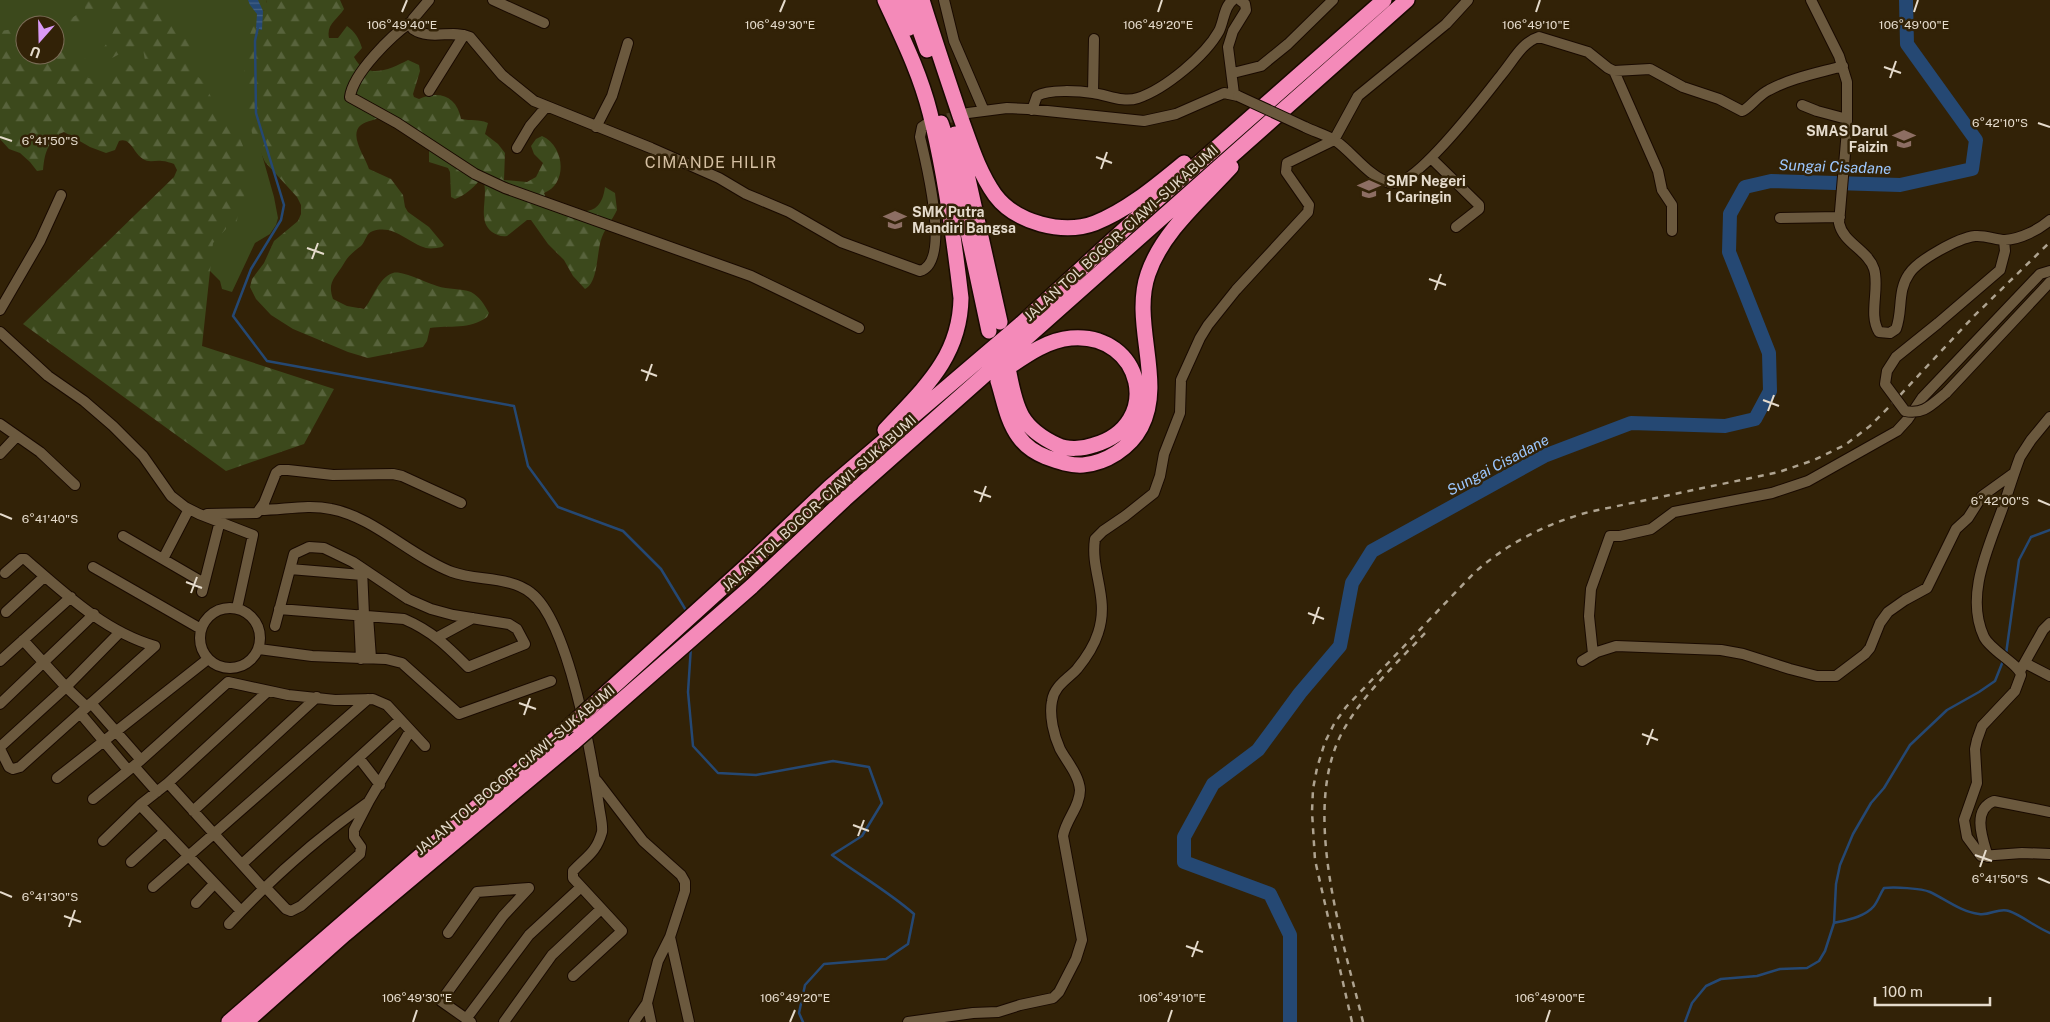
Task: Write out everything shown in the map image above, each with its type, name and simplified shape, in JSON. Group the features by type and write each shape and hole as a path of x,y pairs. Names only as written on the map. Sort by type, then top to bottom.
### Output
{"highway":[{"path":"830,487 936,374 945,361 954,340 961,306 939,153 930,112 914,61 885,0"},
{"path":"898,0 921,61 951,154 994,327 962,152 909,0"},
{"path":"922,0 975,158 986,180 996,196 1010,209 1020,215 1049,226 1084,226 1111,215 1141,196 1278,92"},
{"name":"JALAN TOL BOGOR–CIAWI–SUKABUMI","path":"229,1022 571,725 752,561 830,487 1021,324 1278,92 1384,0"},
{"name":"JALAN TOL BOGOR–CIAWI–SUKABUMI","path":"246,1022 345,934 574,742 1407,0"},
{"path":"954,404 1028,354 1048,344 1070,338 1094,338 1114,347 1126,359 1135,375 1138,395 1126,425 1117,436 1092,446 1076,448 1061,447 1039,437 1027,424 1004,377 1008,417 1020,438 1034,452 1058,462 1082,465 1104,460 1128,446 1141,427 1149,401 1142,304 1147,276 1156,254 1196,205 1298,97"}],"street":[{"path":"429,0 411,22 397,33 370,61 361,74 350,97 397,123 475,174 505,188 751,276 859,328"},
{"path":"493,0 544,23"},
{"path":"944,0 954,41 984,111"},
{"path":"1032,110 1035,99 1040,94 1060,92 1093,93 1126,100 1133,99 1167,82 1185,70 1217,34 1228,4 1232,0"},
{"path":"1236,95 1228,54 1229,40 1246,10 1245,4 1240,0"},
{"path":"1232,73 1261,66 1288,44 1333,0"},
{"path":"901,1022 972,1013 998,1012 1053,998 1059,992 1076,959 1082,936 1069,878 1063,836 1065,827 1078,802 1080,788 1056,737 1051,702 1056,689 1077,669 1089,651 1102,621 1103,606 1095,539 1154,493 1166,448 1180,413 1180,380 1208,325 1236,290 1308,212 1309,205 1286,172 1287,163 1334,140 1358,96 1446,24 1468,0"},
{"path":"1811,0 1843,66 1847,82 1847,119 1840,227 1844,234 1872,264 1876,279 1876,327 1879,332 1884,334 1890,333 1896,329 1900,295 1905,281 1909,273 1920,263 1970,236 1986,236 2004,240 2030,233 2050,220"},
{"path":"411,22 413,29 423,34 464,35 473,39 492,65 512,85 531,99 719,178 746,194 789,212 841,242 920,271 926,267 932,256 936,226 934,205 920,137 922,127 928,123"},
{"path":"429,90 464,35"},
{"path":"968,113 1007,108 1144,122 1176,114 1224,93 1236,95 1334,140 1360,164 1392,183 1402,181 1412,175 1431,158 1465,120 1525,45 1536,38 1548,38 1584,50 1614,71 1647,68 1683,87 1716,97 1742,111 1748,108 1756,97 1772,88 1843,66"},
{"path":"1093,93 1094,39"},
{"path":"596,127 612,96 628,43"},
{"path":"1614,71 1658,171 1662,190 1672,205 1672,231"},
{"path":"1802,105 1847,119"},
{"path":"517,148 530,126 546,106"},
{"path":"1431,158 1479,205 1478,209 1456,227"},
{"path":"0,310 40,241 61,195"},
{"path":"1780,218 1840,214"},
{"path":"2004,240 2005,250 2000,270 1896,357 1887,371 1885,384 1905,412 1916,413 1927,408 1946,393 2050,282"},
{"path":"1593,654 1589,616 1590,589 1610,536 1651,529 1674,512 1772,493 1808,481 1897,431 1908,419 1922,398 2040,274 2050,271"},
{"path":"0,332 48,376 84,401 113,426 143,456 171,496 194,512 253,535 236,608"},
{"path":"2050,417 2025,448 2014,473 1986,554 1978,587 1978,610 1982,631 1987,642 2009,662 2050,676"},
{"path":"0,424 40,452 75,485"},
{"path":"0,454 17,436"},
{"path":"260,510 276,473 280,470 341,476 393,474 402,476 460,503"},
{"path":"1582,661 1593,654 1616,646 1721,650 1743,654 1817,676 1836,676 1870,648 1880,623 1888,612 1927,588 1956,529 1968,518 1982,496 2014,473"},
{"path":"194,512 252,514 260,510 318,507 341,511 374,528 429,563 463,576 514,585 529,591 540,601 549,614 576,689 596,780 602,830 595,851 573,871 573,878 622,931 573,976"},
{"path":"163,559 194,512"},
{"path":"123,536 163,559 203,588 220,521"},
{"path":"275,626 279,609 294,554 309,547 324,548 339,554 362,572 408,599 431,609 509,624 517,629 525,644 468,667 438,637 423,626 404,619 279,609"},
{"path":"6,572 23,558 44,577 120,632 139,642 155,646 17,769 9,767 0,748 66,687 120,632"},
{"path":"93,567 200,628"},
{"path":"290,569 362,572"},
{"path":"362,572 366,659"},
{"path":"6,612 44,577"},
{"path":"0,661 71,597"},
{"path":"236,608 250,616 259,628 260,639 258,649 252,659 242,666 230,668 218,666 208,660 202,650 199,640 200,628 214,611 236,608"},
{"path":"0,704 44,664 94,614"},
{"path":"438,637 473,618"},
{"path":"2050,623 2043,630 2022,667 2015,691 1982,726 1975,745 1977,783 1964,816 1967,837 1981,856 1988,857 2022,853 2050,854"},
{"path":"23,640 86,708 115,731 134,765"},
{"path":"258,649 312,656 386,659 402,663 459,714 551,681"},
{"path":"57,778 208,660"},
{"path":"94,799 225,684 232,681 268,692 335,700 368,699 383,702 424,746"},
{"path":"102,841 268,692"},
{"path":"194,811 317,698"},
{"path":"153,887 215,835 368,699"},
{"path":"86,708 104,740 134,765 157,792"},
{"path":"242,864 400,720"},
{"path":"354,834 369,801 410,731"},
{"path":"359,758 380,785"},
{"path":"596,780 643,841 681,875 685,882 685,891 670,937 658,961 647,1003 634,1022"},
{"path":"168,783 264,889 268,890 286,909 291,911 298,908 360,854 361,847 354,834 341,821"},
{"path":"229,924 278,874 341,821 369,801"},
{"path":"1988,857 1979,824 1981,816 1989,803 1994,801 2050,812"},
{"path":"140,806 241,911"},
{"path":"131,862 164,832"},
{"path":"196,903 214,884"},
{"path":"448,933 477,892 529,888 504,916 441,1002 468,1020 529,935 581,887"},
{"path":"504,1022 552,955 601,909"},
{"path":"670,937 689,1022"},
{"path":"647,1003 651,1022"}],"green space":[{"path":"0,0 133,0 153,74 96,88 65,55 65,15 15,15 15,33 0,32"},
{"path":"85,0 151,0 158,13 185,38 192,50 194,59 190,70 203,81 211,97 210,103 217,113 228,120 239,136 243,146 242,156 245,162 246,180 243,191 245,198 238,214 236,227 229,224 226,226 226,229 213,243 202,346 334,389 304,444 226,471 23,324 174,177 177,170 174,164 143,159 126,141 119,141 115,150 106,153 90,147 64,132 59,134 59,142 51,143 46,152 43,170 37,171 20,153 9,149 0,139 0,31 15,29 15,65 65,65 65,47 70,49 74,58 86,59 94,63 95,70 89,74 88,78 100,82 105,81 110,68 122,69 129,64 135,69 146,66 143,49 135,46 112,58 95,59 110,39 116,25 110,9 100,4 95,5 91,16 86,22 78,25 66,22 85,9"},
{"path":"141,0 266,0 269,9 258,12 261,151 278,218 270,234 255,243 232,292 222,289 220,281 198,259"},
{"path":"266,0 340,0 344,9 331,25 329,38 338,38 347,26 350,28 360,41 362,48 354,57 365,69 379,71 394,67 408,60 419,65 420,71 413,94 414,97 419,99 426,96 440,95 446,97 456,105 461,119 488,123 485,134 498,144 505,153 504,180 527,182 536,177 543,163 534,154 531,146 536,139 542,136 550,141 555,148 561,165 557,182 544,193 546,198 582,211 597,207 602,199 605,187 615,193 617,210 602,237 595,273 590,285 585,289 573,276 564,260 548,244 531,220 527,220 507,236 492,232 485,222 484,216 484,183 479,181 462,196 455,199 451,197 450,172 448,168 429,162 429,150 382,115 363,123 357,129 356,135 359,147 369,169 391,179 403,195 408,212 429,227 444,245 438,248 426,248 388,230 373,231 367,235 361,246 347,259 333,280 331,293 333,299 347,306 364,309 383,279 393,273 397,273 441,287 471,292 479,298 489,313 487,317 474,324 430,328 427,341 423,347 368,358 348,352 293,329 271,315 256,299 250,287 252,279 264,263 274,241 298,221 301,214 301,205 297,197 265,162 252,133 247,108 244,74 245,48 253,26 257,24 261,11 265,10"}],"water":[{"path":"248,0 258,0 263,11 262,30 256,28 257,14"}],"waterway":[{"name":"Sungai Cisadane","path":"1290,1022 1290,935 1270,894 1184,862 1184,837 1213,784 1258,750 1300,693 1340,646 1352,583 1372,551 1544,456 1631,423 1725,426 1755,419 1770,391 1769,353 1729,252 1730,214 1745,187 1771,181 1900,185 1972,169 1976,140 1907,44 1906,0"},
{"path":"258,27 255,41 256,113 284,205 281,220 251,269 233,316 267,361 514,406 528,466 558,507 623,531 661,569 687,612"},
{"path":"2006,654 2019,560 2031,537 2050,530"},
{"path":"691,646 688,692 693,746 718,773 756,775 833,761 869,767 882,803 862,836 832,855 914,914 908,944 886,959 824,964 805,985 799,1013 803,1022"},
{"path":"1685,1022 1692,1003 1706,986 1721,979 1757,976 1780,969 1807,968 1819,961 1825,951 1834,923 1836,884 1840,865 1853,834 1871,803 1884,788 1910,745 1947,710 1995,681 2003,661"},
{"path":"1834,923 1856,918 1866,913 1875,904 1884,888 1901,888 1930,892 1972,913 1987,914 2002,910 2009,911 2050,933"}],"tunnel":[{"path":"933,122 965,114"}],"railway":[{"path":"1352,1022 1315,860 1312,812 1313,789 1325,742 1334,724 1346,707 1474,573 1500,552 1528,536 1557,522 1589,512 1779,472 1814,460 1845,445 1870,426 1974,316 2050,242"},
{"path":"1363,1022 1336,914 1329,874 1325,835 1325,796 1331,761 1352,715 1394,665 1427,631"}],"place":[{"name":"SMAS Darul Faizin","path":"1904,139"},
{"name":"SMP Negeri 1 Caringin","path":"1369,189"},
{"name":"SMK Putra Mandiri Bangsa","path":"895,220"}],"district":[{"name":"CIMANDE HILIR","path":"711,162"}]}
